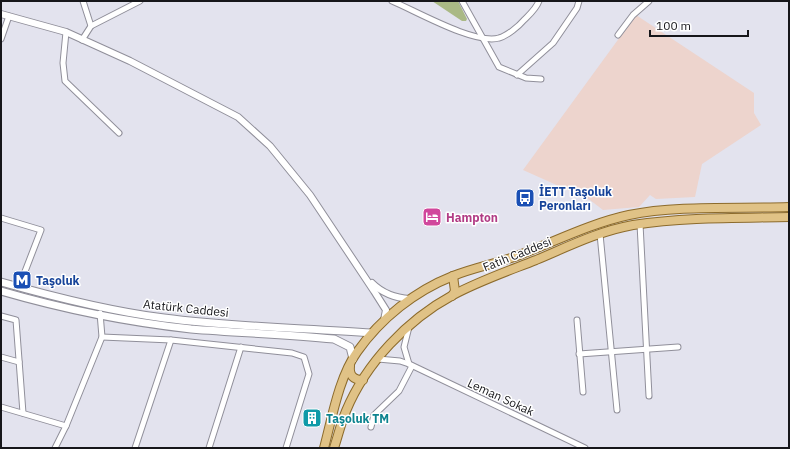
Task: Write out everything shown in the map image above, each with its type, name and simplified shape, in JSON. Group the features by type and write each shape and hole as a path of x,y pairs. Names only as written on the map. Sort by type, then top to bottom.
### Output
{"main road":[{"name":"Fatih Caddesi","path":"351,362 372,333 384,320 410,299 453,276 536,248 586,228 630,215 685,209 789,207"},
{"name":"Fatih Caddesi","path":"334,448 346,412 363,380 378,359 399,335 434,306 468,287 600,234 640,224 664,221 789,217"},
{"path":"452,296 455,291 453,276"},
{"name":"Atatürk Caddesi","path":"1,282 101,311 196,322 372,333"},
{"name":"Atatürk Caddesi","path":"1,291 191,329 339,340 350,347 351,362"},
{"path":"351,362 349,373 355,379 363,380"},
{"path":"324,448 344,377 351,362"}],"street":[{"path":"83,1 91,26"},
{"path":"82,40 91,26 140,1"},
{"path":"392,1 464,33 484,39 500,38 521,24 537,7 539,1"},
{"path":"462,1 499,67 526,78 541,79"},
{"path":"517,75 553,43 577,8 579,1"},
{"path":"618,35 633,15 649,1"},
{"path":"1,14 8,20 66,32 130,62 238,117 270,146 310,195 367,278 386,310 384,320"},
{"path":"1,26 8,20"},
{"path":"1,39 8,20"},
{"path":"66,32 64,63 65,81 119,133"},
{"path":"1,218 41,230 18,287"},
{"path":"640,224 649,396"},
{"path":"600,234 617,410"},
{"path":"367,278 382,291 398,298 410,299"},
{"path":"55,448 66,426 102,337 101,311"},
{"path":"1,316 16,320 23,413"},
{"path":"577,320 583,392"},
{"path":"371,427 374,415 399,391 410,365 404,347 410,326"},
{"path":"102,337 171,340 242,347 292,353 304,357 309,374 286,448"},
{"path":"135,448 171,340"},
{"path":"209,448 242,347"},
{"path":"579,354 611,353 678,347"},
{"path":"1,357 19,362"},
{"name":"Leman Sokak","path":"378,359 400,361 410,365 585,448"},
{"path":"1,407 66,426"}],"shaded area":[{"path":"636,15 754,93 754,113 761,125 702,164 695,197 656,199 650,195 639,207 603,210 590,200 523,170"}],"green space":[{"path":"432,1 458,1 467,19 466,21 462,21"}],"place":[{"name":"İETT Taşoluk Peronları","path":"525,198"},
{"name":"Hampton","path":"432,217"},
{"name":"Taşoluk","path":"22,280"},
{"name":"Taşoluk TM","path":"312,418"}]}
